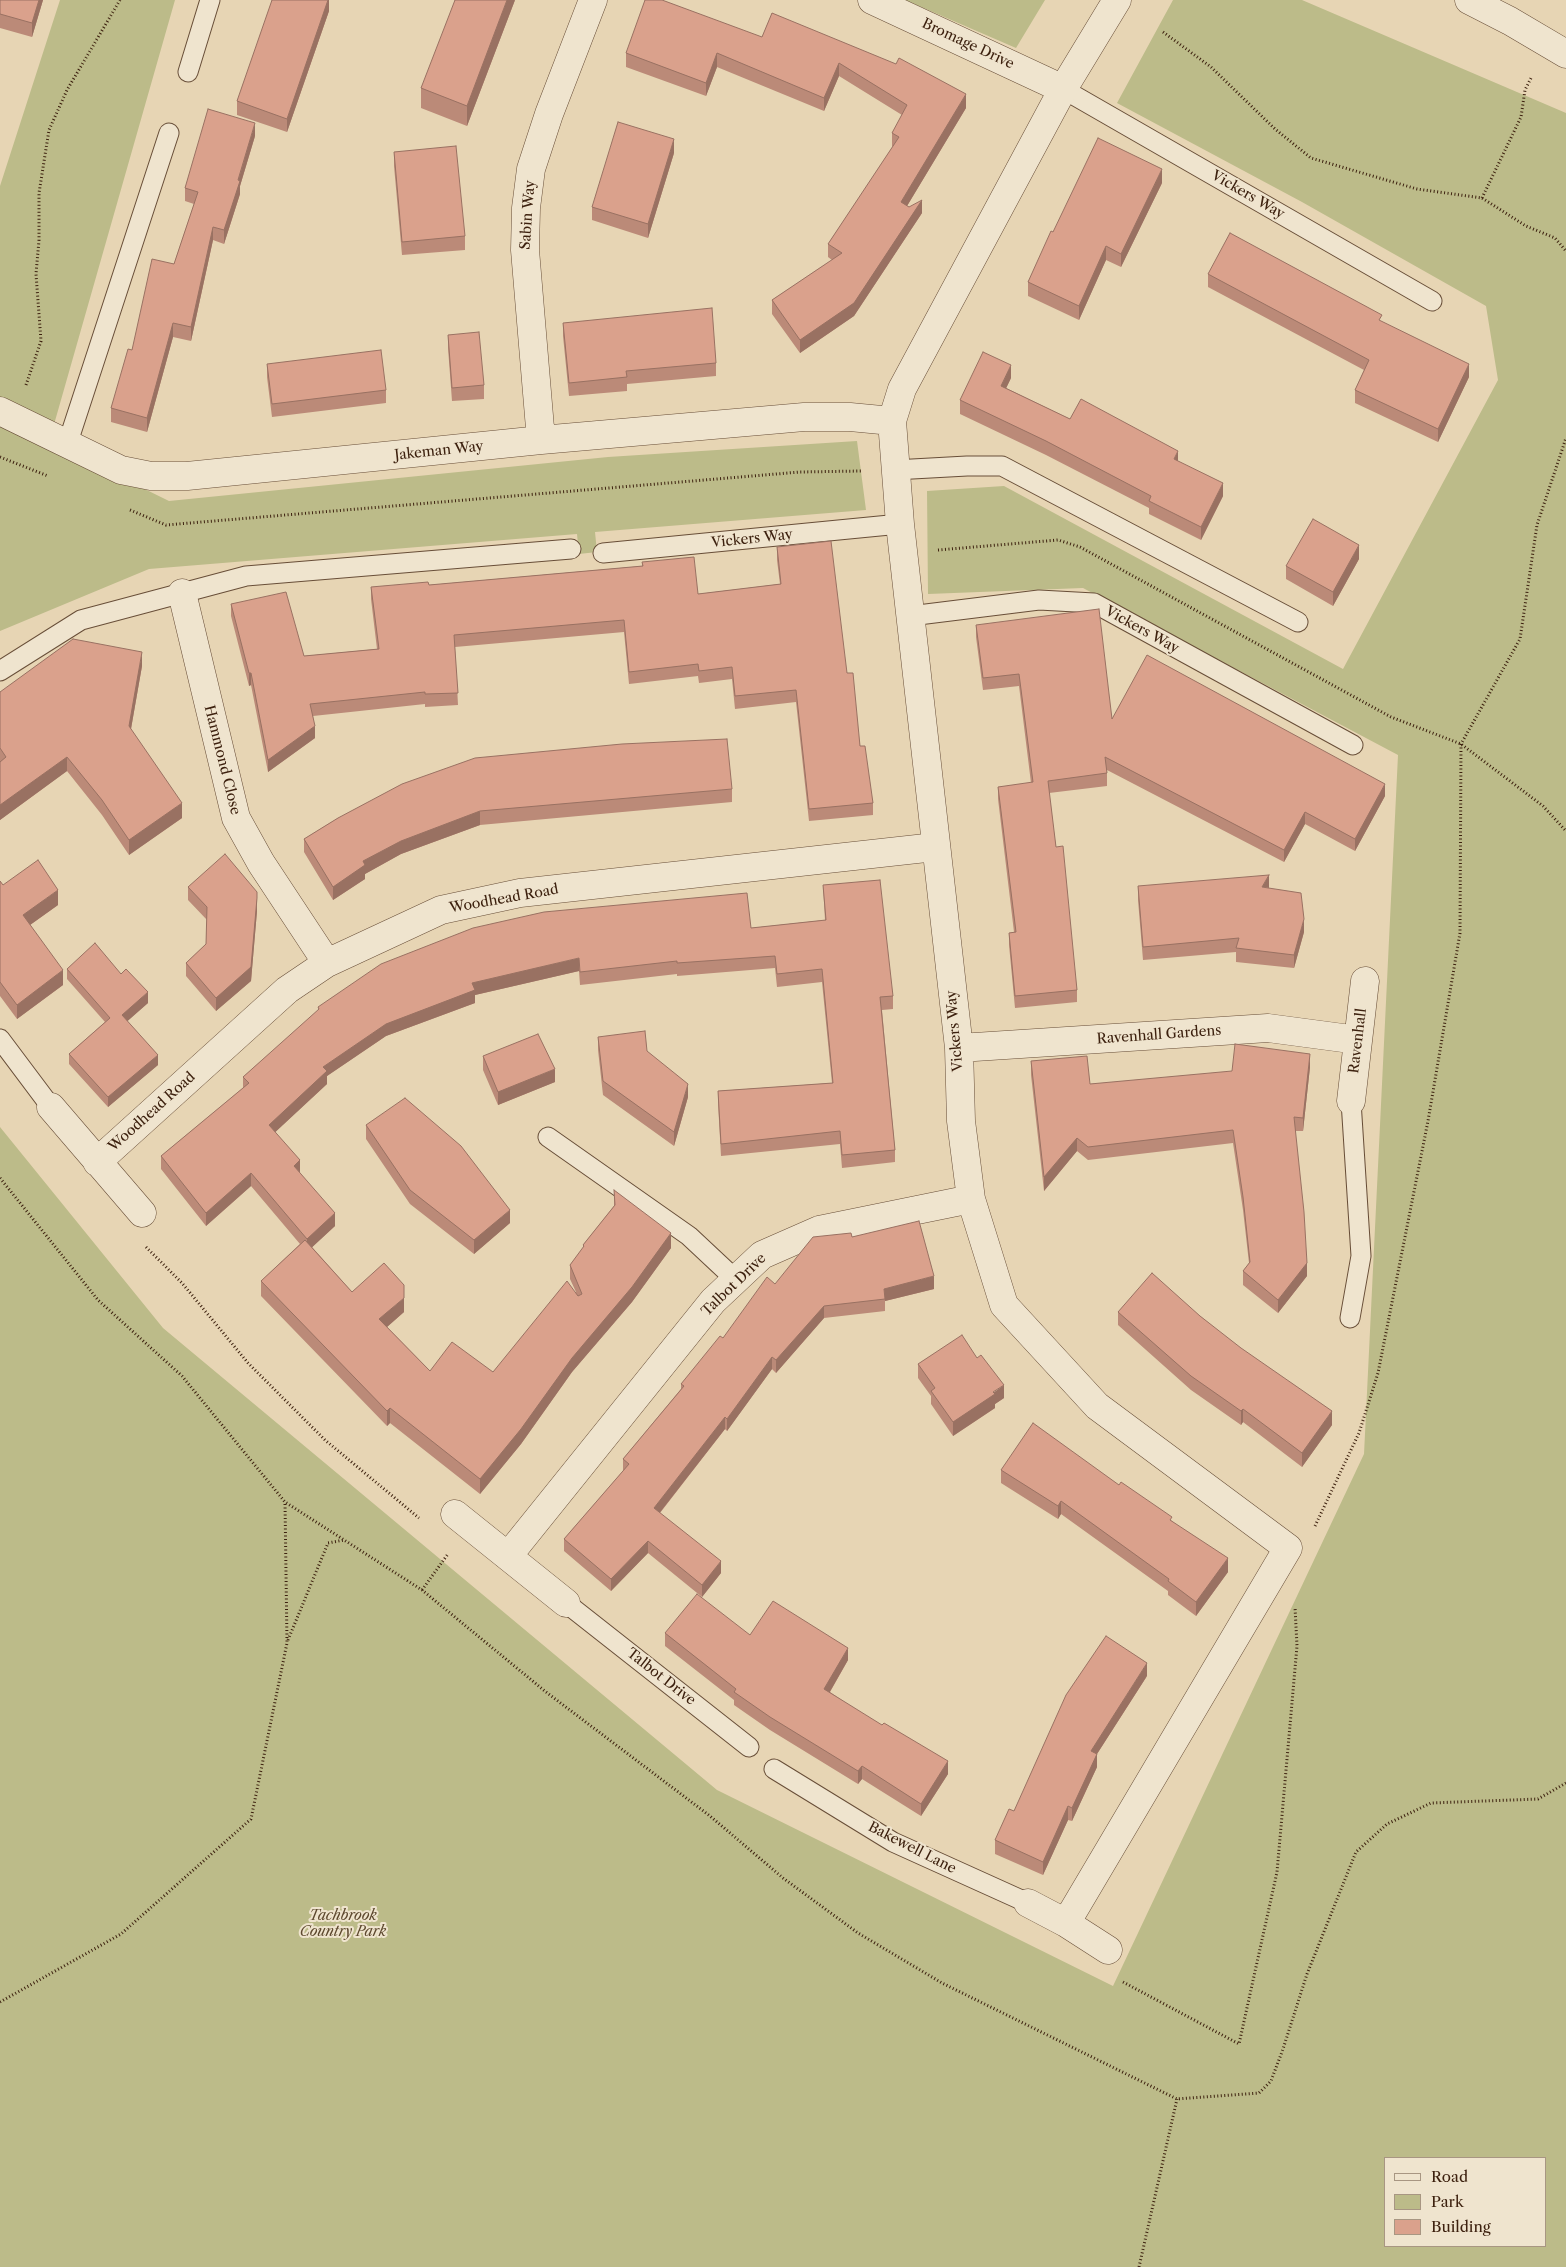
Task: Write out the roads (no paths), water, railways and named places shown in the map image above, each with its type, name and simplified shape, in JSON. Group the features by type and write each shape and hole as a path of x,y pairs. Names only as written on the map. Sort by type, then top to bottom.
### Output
{"street":[{"name":"Sabin Way","path":"541,440 525,250 526,208 531,170 548,114 593,0"},
{"name":"Bromage Drive","path":"872,0 1064,89"},
{"name":"Vickers Way","path":"1066,1923 1288,1548 1097,1406 1004,1305 971,1199 960,1121 959,1048 894,470 892,421 902,389 1064,89 1116,0"},
{"path":"1469,0 1516,10 1557,49"},
{"name":"Jakeman Way","path":"7,415 121,470 150,476 188,476 541,440 804,417 850,417 892,421"},
{"name":"Hammond Close","path":"182,593 236,818 261,863 327,963"},
{"name":"Woodhead Road","path":"97,1162 287,990 327,963 441,910 520,893 935,846"},
{"name":"Ravenhall","path":"1351,1101 1366,981"},
{"name":"Ravenhall Gardens","path":"959,1048 1268,1028 1358,1040"},
{"name":"Woodhead Road","path":"51,1107 142,1212"},
{"name":"Talbot Drive","path":"508,1556 604,1434 713,1301 762,1255 820,1230 971,1199"},
{"name":"Talbot Drive","path":"455,1514 566,1603"},
{"path":"1028,1903 1066,1923 1108,1950"}],"lane":[{"path":"188,72 210,0"},
{"name":"Vickers Way","path":"1064,89 1432,301"},
{"path":"67,445 169,133"},
{"path":"894,470 1002,466 1298,622"},
{"name":"Vickers Way","path":"603,553 900,524"},
{"path":"0,671 82,620 246,576 571,548"},
{"name":"Vickers Way","path":"910,616 1039,600 1094,604 1353,745"},
{"name":"Woodhead Road","path":"0,1039 51,1107"},
{"path":"1350,1318 1361,1256 1351,1101"},
{"path":"548,1137 689,1236 736,1280"},
{"name":"Talbot Drive","path":"566,1603 749,1747"},
{"name":"Bakewell Lane","path":"774,1769 893,1842 1028,1903"}],"park label":[{"name":"Tachbrook Country Park","path":"343,1924"}]}
